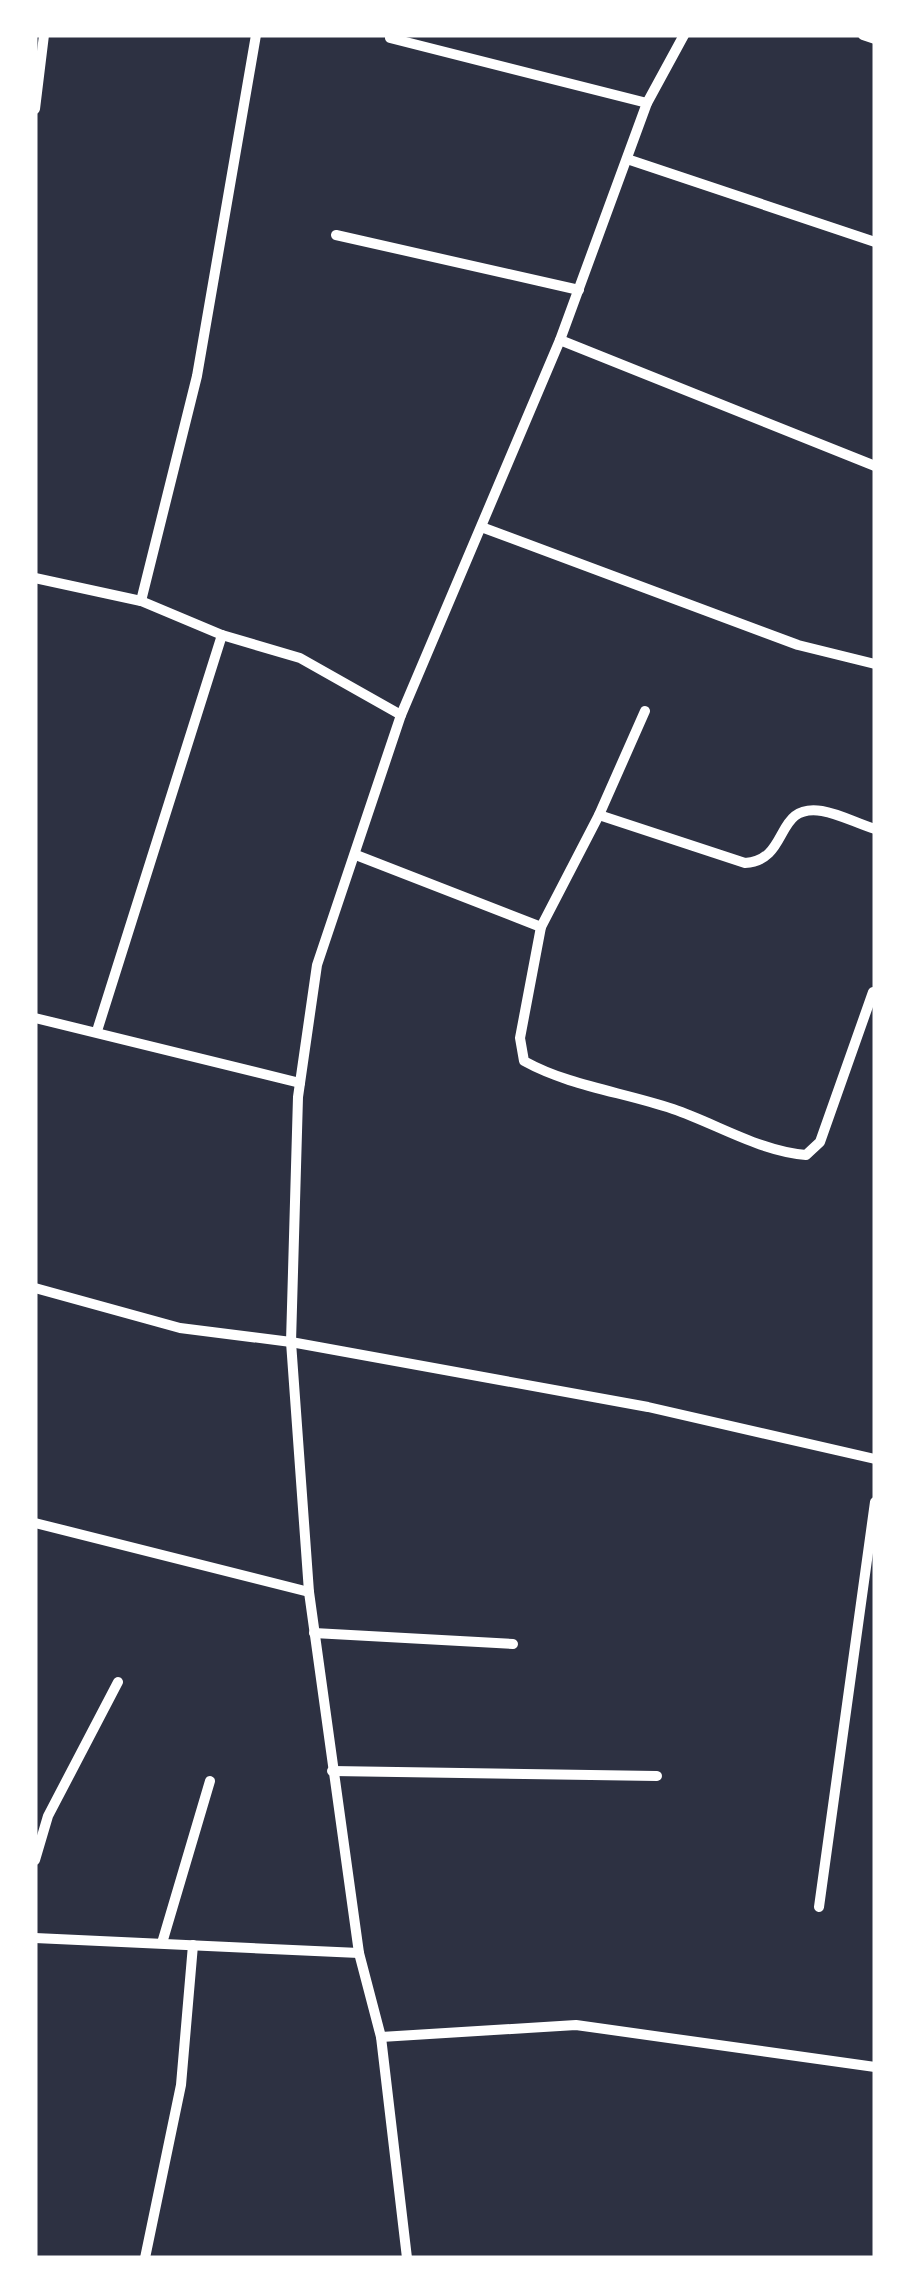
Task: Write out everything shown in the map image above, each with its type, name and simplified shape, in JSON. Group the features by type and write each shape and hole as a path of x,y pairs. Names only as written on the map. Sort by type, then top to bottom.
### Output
{"street":[{"path":"35,108 44,35"},
{"path":"141,600 197,376 256,35"},
{"path":"407,2258 381,2037 359,1953 308,1592 291,1342 300,1083 317,965 401,715 484,528 560,340 647,103 684,35"},
{"path":"863,35 875,39"},
{"path":"390,38 647,103"},
{"path":"627,160 875,242"},
{"path":"336,235 579,290"},
{"path":"560,340 875,466"},
{"path":"484,528 798,645 875,664"},
{"path":"35,578 141,600 222,636 300,658 401,715"},
{"path":"97,1031 222,636"},
{"path":"645,711 600,814 541,927 520,1038 524,1061 546,1073 673,1109 783,1153 806,1155 820,1142 873,992"},
{"path":"600,814 746,864 762,862 774,853 788,820 803,811 822,811 875,829"},
{"path":"356,855 541,927"},
{"path":"35,1018 300,1083"},
{"path":"35,1288 180,1328 291,1342 648,1407 875,1459"},
{"path":"819,1907 837,1801 875,1502"},
{"path":"35,1523 308,1592"},
{"path":"314,1634 513,1644"},
{"path":"35,1860 48,1816 118,1682"},
{"path":"332,1771 657,1776"},
{"path":"162,1943 210,1782"},
{"path":"35,1938 359,1953"},
{"path":"145,2258 181,2085 194,1945"},
{"path":"381,2037 576,2025 875,2066"}]}
